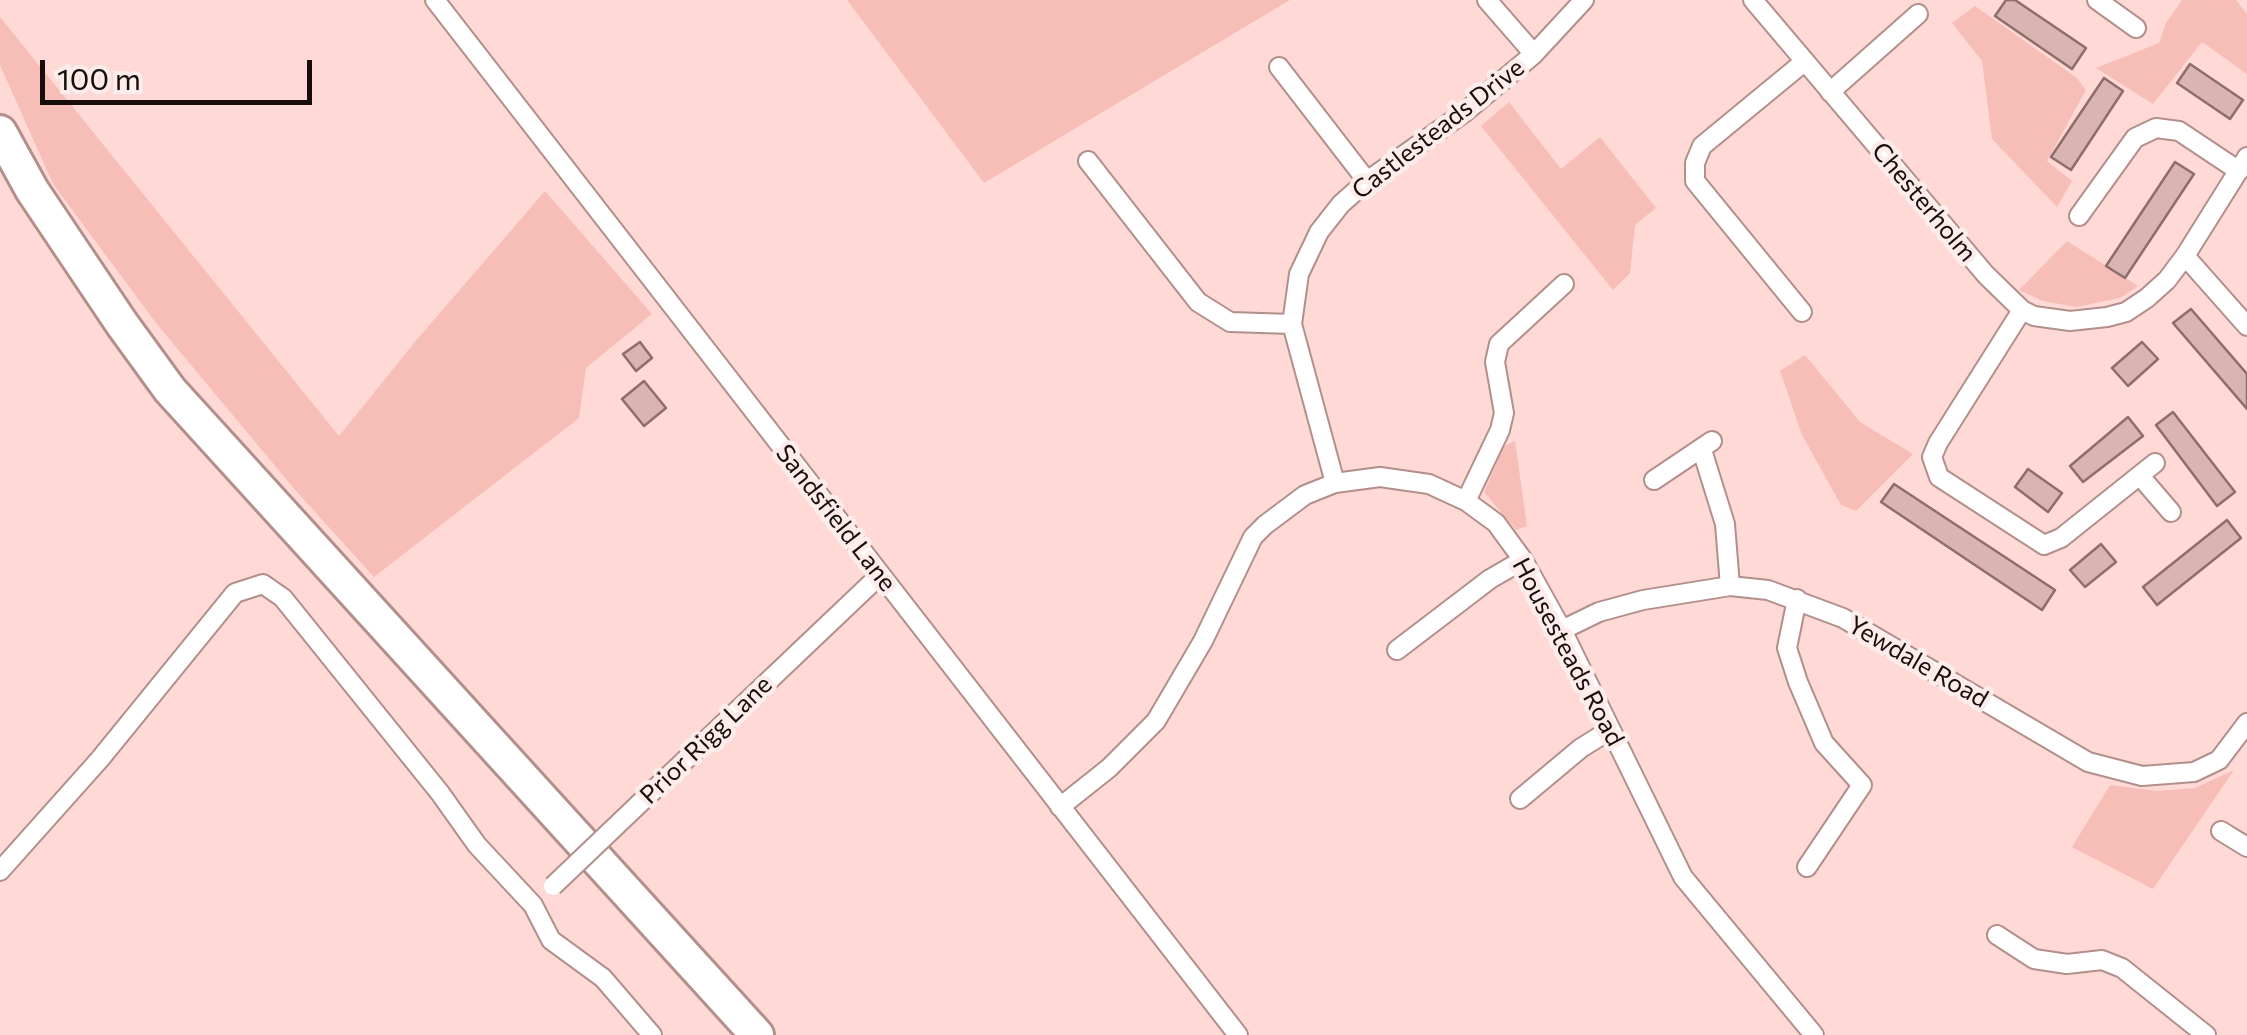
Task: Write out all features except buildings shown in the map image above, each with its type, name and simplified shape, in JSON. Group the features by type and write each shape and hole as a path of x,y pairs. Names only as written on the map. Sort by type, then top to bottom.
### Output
{"highway":[{"path":"0,132 32,190 170,390 757,1035"}],"street":[{"name":"Sandsfield Lane","path":"435,0 1238,1035"},
{"path":"1487,0 1534,54"},
{"name":"Castlesteads Drive","path":"1335,483 1292,324 1299,274 1319,232 1341,204 1367,181 1466,112 1534,54 1584,0"},
{"name":"Chesterholm","path":"1753,0 1986,275 2022,310"},
{"path":"2097,0 2136,28"},
{"path":"1830,92 1918,14"},
{"path":"1802,312 1695,182 1694,162 1702,146 1804,62"},
{"path":"1279,67 1367,181"},
{"path":"2080,216 2135,138 2156,128 2178,132 2243,164 2167,280 2126,312 2070,322 2022,310 1938,443 1932,457 1938,477 2044,545 2061,538 2155,463"},
{"path":"1088,161 1198,302 1230,322 1292,324"},
{"path":"2185,256 2247,326"},
{"path":"1466,501 1500,430 1504,413 1495,362 1499,344 1564,284"},
{"path":"1654,480 1707,445 1725,524 1730,586"},
{"path":"2140,476 2170,512"},
{"name":"Housesteads Road","path":"1060,807 1096,780 1156,721 1203,641 1253,537 1305,494 1335,483 1380,477 1429,484 1466,501 1496,523 1522,560 1562,630 1683,878 1814,1035"},
{"path":"1397,650 1490,579 1522,560"},
{"name":"Prior Rigg Lane","path":"534,905 880,575"},
{"path":"0,871 100,759 234,592 263,584 283,598 440,792 477,845 534,905 551,940 603,978 652,1035"},
{"name":"Yewdale Road","path":"1562,630 1599,612 1644,600 1730,586 1768,590 1843,618 2088,762 2142,776 2194,772 2219,760 2247,723"},
{"path":"1797,600 1790,617 1787,648 1798,682 1824,743 1862,785 1807,867"},
{"path":"1520,799 1581,748 1610,730"},
{"path":"2221,832 2247,846"},
{"path":"1996,935 2034,959 2067,964 2102,960 2122,968 2206,1035"}],"shaded area":[{"path":"847,0 1290,0 984,183"},
{"path":"2182,0 2236,0 2247,14 2247,74 2202,42 2153,104 2096,68 2159,43 2166,23"},
{"path":"1975,6 2077,78 2086,90 2047,161 2072,181 2057,207 1992,139 1982,61 1952,23"},
{"path":"0,17 339,436 545,191 652,314 586,368 579,418 374,577 296,491 156,323 53,184 0,65"},
{"path":"1509,102 1561,169 1600,137 1656,208 1635,225 1630,273 1613,290 1481,126"},
{"path":"2067,241 2138,286 2120,298 2076,307 2043,301 2019,290"},
{"path":"1805,355 1860,422 1913,454 1856,511 1841,505 1802,435 1780,371"},
{"path":"1515,441 1527,526 1516,530 1484,492 1504,446"},
{"path":"2234,770 2153,889 2072,847 2110,785 2158,791 2195,788"}]}
